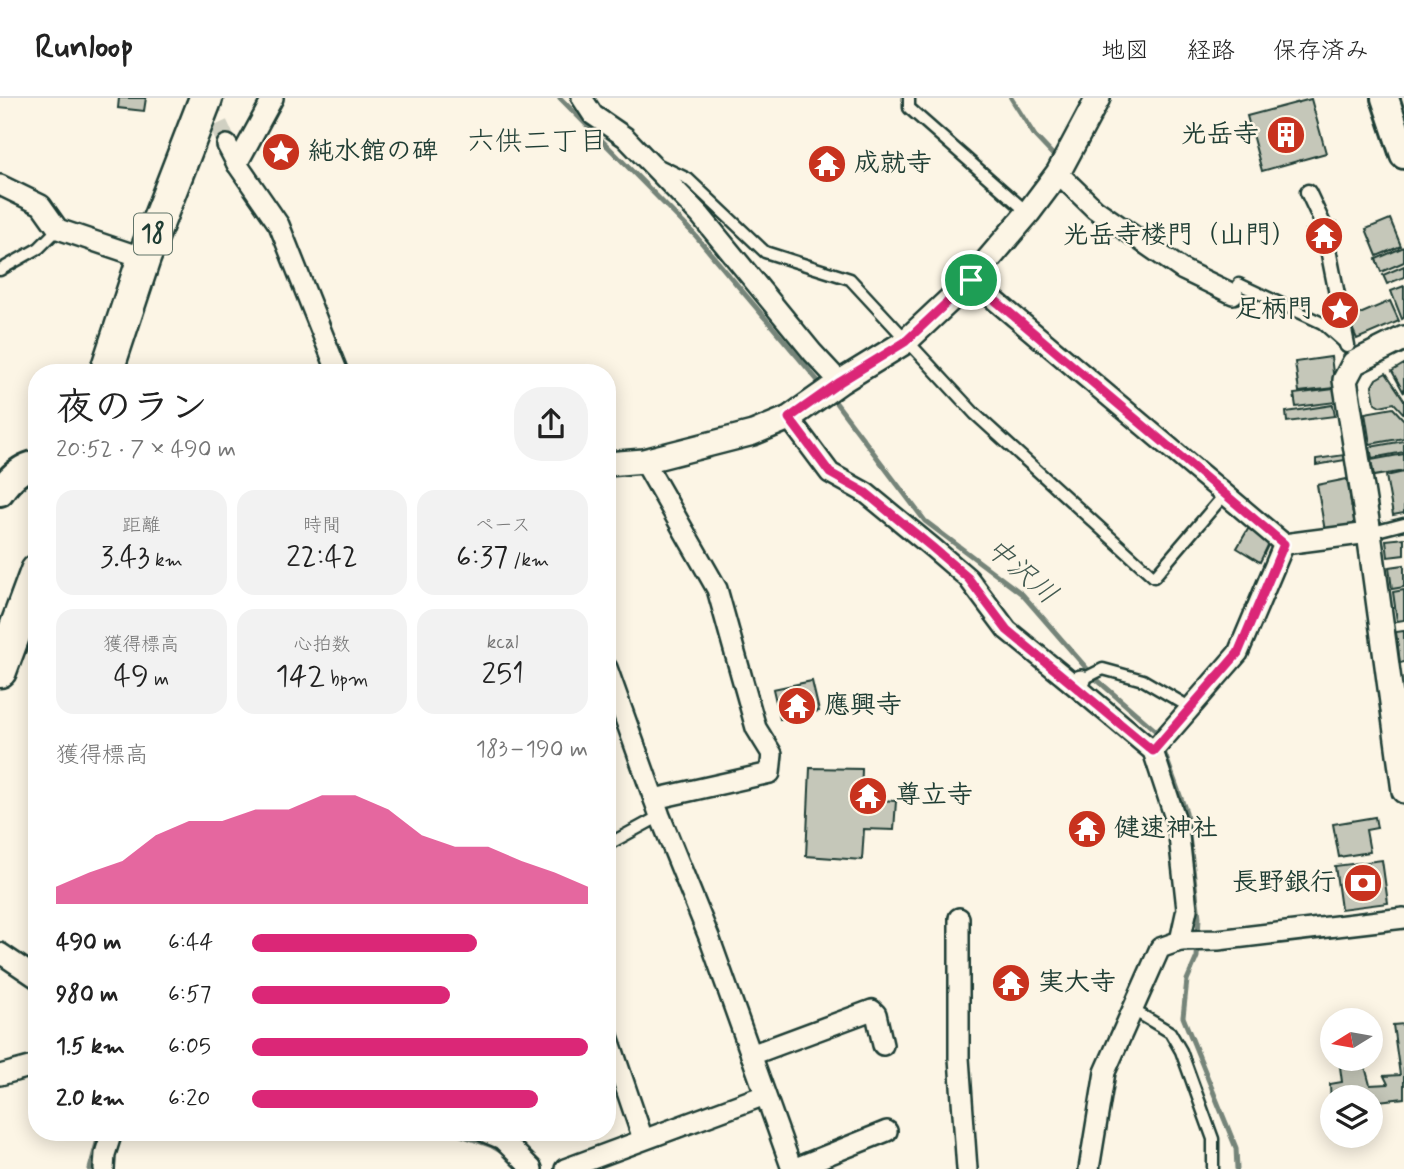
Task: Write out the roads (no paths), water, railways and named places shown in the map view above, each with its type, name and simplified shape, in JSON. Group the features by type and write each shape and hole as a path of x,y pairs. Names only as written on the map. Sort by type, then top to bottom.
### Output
{"highway":[{"name":"18","path":"109,364 144,258 206,98"},
{"path":"0,671 28,595"}],"main road":[{"path":"1385,98 1404,155"},
{"path":"0,492 9,479 28,466"}],"street":[{"path":"237,164 273,98"},
{"path":"582,98 593,114 625,137 700,215 838,383"},
{"path":"616,463 644,461 753,433 789,418 838,383 905,342 971,280 1028,213 1060,170 1077,139 1093,100"},
{"path":"227,145 279,225 334,364"},
{"path":"1060,170 1095,209 1183,270 1233,294"},
{"path":"0,185 41,205 58,229 144,258"},
{"path":"1308,192 1323,224 1350,354 1345,380 1404,791"},
{"path":"971,280 1284,544 1369,533"},
{"path":"1350,354 1404,338"},
{"path":"789,418 830,473 866,493 968,578 1007,630 1077,681 1153,750 1178,827 1187,909 1185,942"},
{"path":"644,461 717,589 756,728 772,754 770,774 657,808"},
{"path":"1153,750 1238,653 1284,544"},
{"path":"616,693 657,808 709,937 793,1169 887,1131"},
{"path":"959,918 960,1058 967,1169"},
{"path":"1089,1169 1105,1072 1160,948 1185,942 1404,918"},
{"path":"0,953 28,972"},
{"path":"751,1055 873,1010 883,1045"},
{"path":"616,1060 643,1139"},
{"path":"0,1076 28,1068"},
{"path":"565,1169 765,1095"},
{"path":"104,1169 109,1141"},
{"path":"504,1141 532,1169"}],"lane":[{"path":"909,98 909,108 1028,213"},
{"path":"647,159 688,179 765,253 850,279 905,342 975,414 1154,577 1225,494"},
{"path":"0,271 39,248 58,229"},
{"path":"1233,294 1239,284 1322,323 1350,354"},
{"path":"1369,533 1404,524"},
{"path":"1077,681 1103,669 1143,680 1191,708"},
{"path":"616,838 657,808"},
{"path":"1133,1010 1170,1032 1181,1051 1213,1139 1213,1169"}],"waterway":[{"name":"中沢川","path":"560,98 695,235 824,388"},
{"path":"1011,98 1035,136 1053,155"},
{"name":"中沢川","path":"830,395 925,521 1022,594 1095,678 1156,731 1158,737"},
{"name":"中沢川","path":"1162,746 1186,812 1199,917 1197,957 1187,980 1183,1017 1236,1148 1237,1169"},
{"path":"90,1169 98,1141"},
{"path":"478,1141 504,1153"}],"tunnel":[{"path":"206,98 235,160"}],"place":[{"name":"光岳寺","path":"1286,135"},
{"name":"純水館の碑","path":"281,152"},
{"name":"成就寺","path":"827,164"},
{"name":"光岳寺楼門（山門）","path":"1324,236"},
{"name":"足柄門","path":"1340,310"},
{"name":"應興寺","path":"797,706"},
{"name":"尊立寺","path":"868,796"},
{"name":"健速神社","path":"1087,829"},
{"name":"長野銀行","path":"1363,883"},
{"name":"実大寺","path":"1011,983"}],"district":[{"name":"六供二丁目","path":"537,142"}]}
